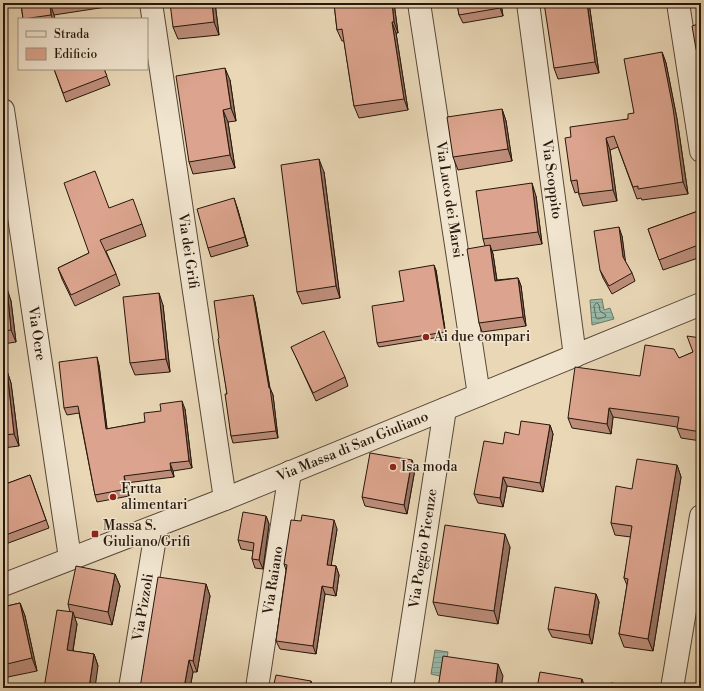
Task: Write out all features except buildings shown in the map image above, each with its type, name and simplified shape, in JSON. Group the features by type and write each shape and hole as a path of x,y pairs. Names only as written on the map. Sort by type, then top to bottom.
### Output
{"street":[{"name":"Via dei Grifi","path":"151,3 225,499"},
{"name":"Via Luco dei Marsi","path":"419,3 479,395"},
{"name":"Via Scoppito","path":"528,3 575,356"},
{"path":"678,3 701,151"},
{"name":"Via Ocre","path":"3,110 70,558"},
{"name":"Via Massa di San Giuliano","path":"3,585 225,499 701,304"},
{"name":"Via Poggio Picenze","path":"402,688 445,409"},
{"name":"Via Raiano","path":"257,688 290,472"},
{"path":"672,688 701,516"},
{"name":"Via Pizzoli","path":"130,688 157,526"}],"water":[{"path":"602,299 604,310 610,308 614,319 592,325 590,300"},
{"path":"435,650 448,652 444,677 431,674"}],"place":[{"name":"Ai due compari","path":"426,337"},
{"name":"Isa moda","path":"393,467"},
{"name":"Frutta alimentari","path":"113,497"},
{"name":"Massa S. Giuliano/Grifi","path":"95,534"}]}
